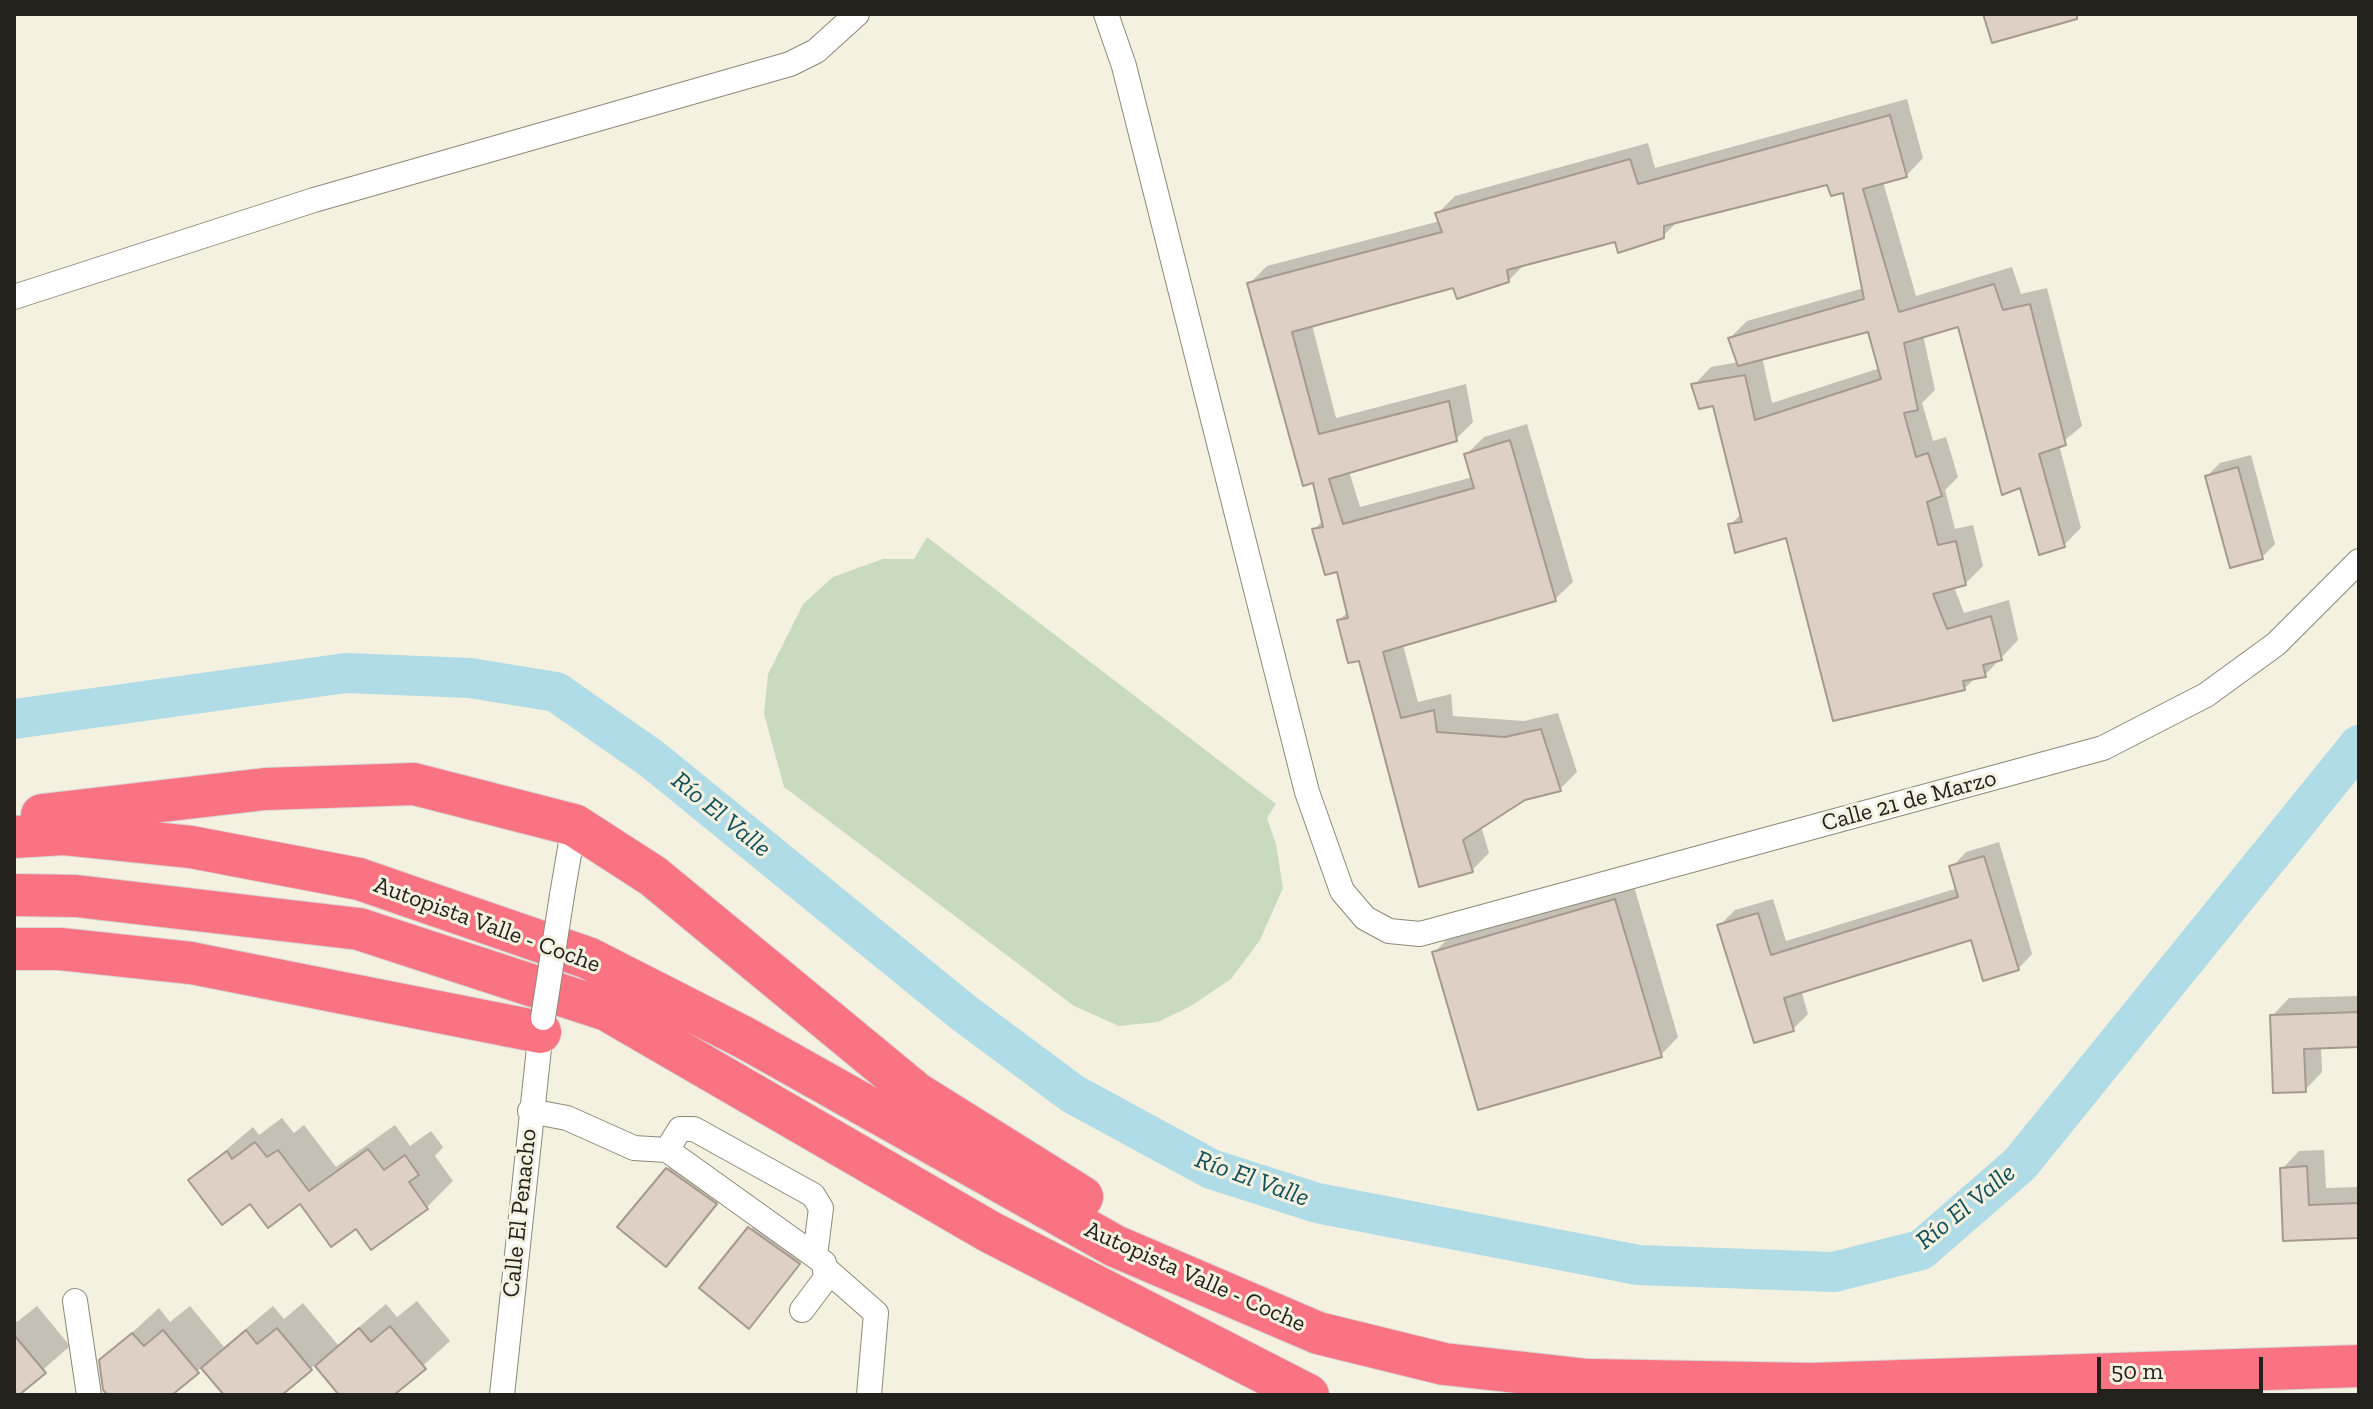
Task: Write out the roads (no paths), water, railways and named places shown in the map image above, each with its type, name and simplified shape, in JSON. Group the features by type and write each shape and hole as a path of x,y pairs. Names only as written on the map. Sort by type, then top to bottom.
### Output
{"highway":[{"path":"14,818 265,789 414,784 574,825 653,876 916,1093 1266,1312"},
{"name":"Autopista Valle - Coche","path":"14,837 64,834 191,847 359,879 588,958 745,1038 1115,1246 1318,1333 1444,1364 1588,1380 1811,1384 2359,1366"},
{"name":"Autopista Valle - Coche","path":"14,895 76,896 359,929 607,1010 990,1232 1308,1395"},
{"path":"14,949 60,949 191,963 317,991 541,1025"}],"street":[{"path":"14,297 314,200 790,64 816,51 857,14"},
{"name":"Calle 21 de Marzo","path":"1106,14 1124,66 1307,792 1342,891 1365,918 1389,931 1420,934 2103,748 2206,695 2276,644 2359,561"},
{"name":"Calle El Penacho","path":"502,1395 530,1111 574,825"},
{"path":"530,1111 567,1118 634,1148 667,1150 821,1263 876,1313 869,1395"},
{"path":"667,1150 680,1129 694,1129 819,1201 821,1263 826,1278 802,1310"},
{"path":"754,1212 778,1175"},
{"path":"75,1301 89,1395"}],"waterway":[{"name":"Río El Valle","path":"14,719 346,673 470,678 556,692 652,759 964,1013 1073,1094 1211,1169 1317,1203 1638,1265 1834,1272 1921,1250 2020,1164 2359,745"}]}
